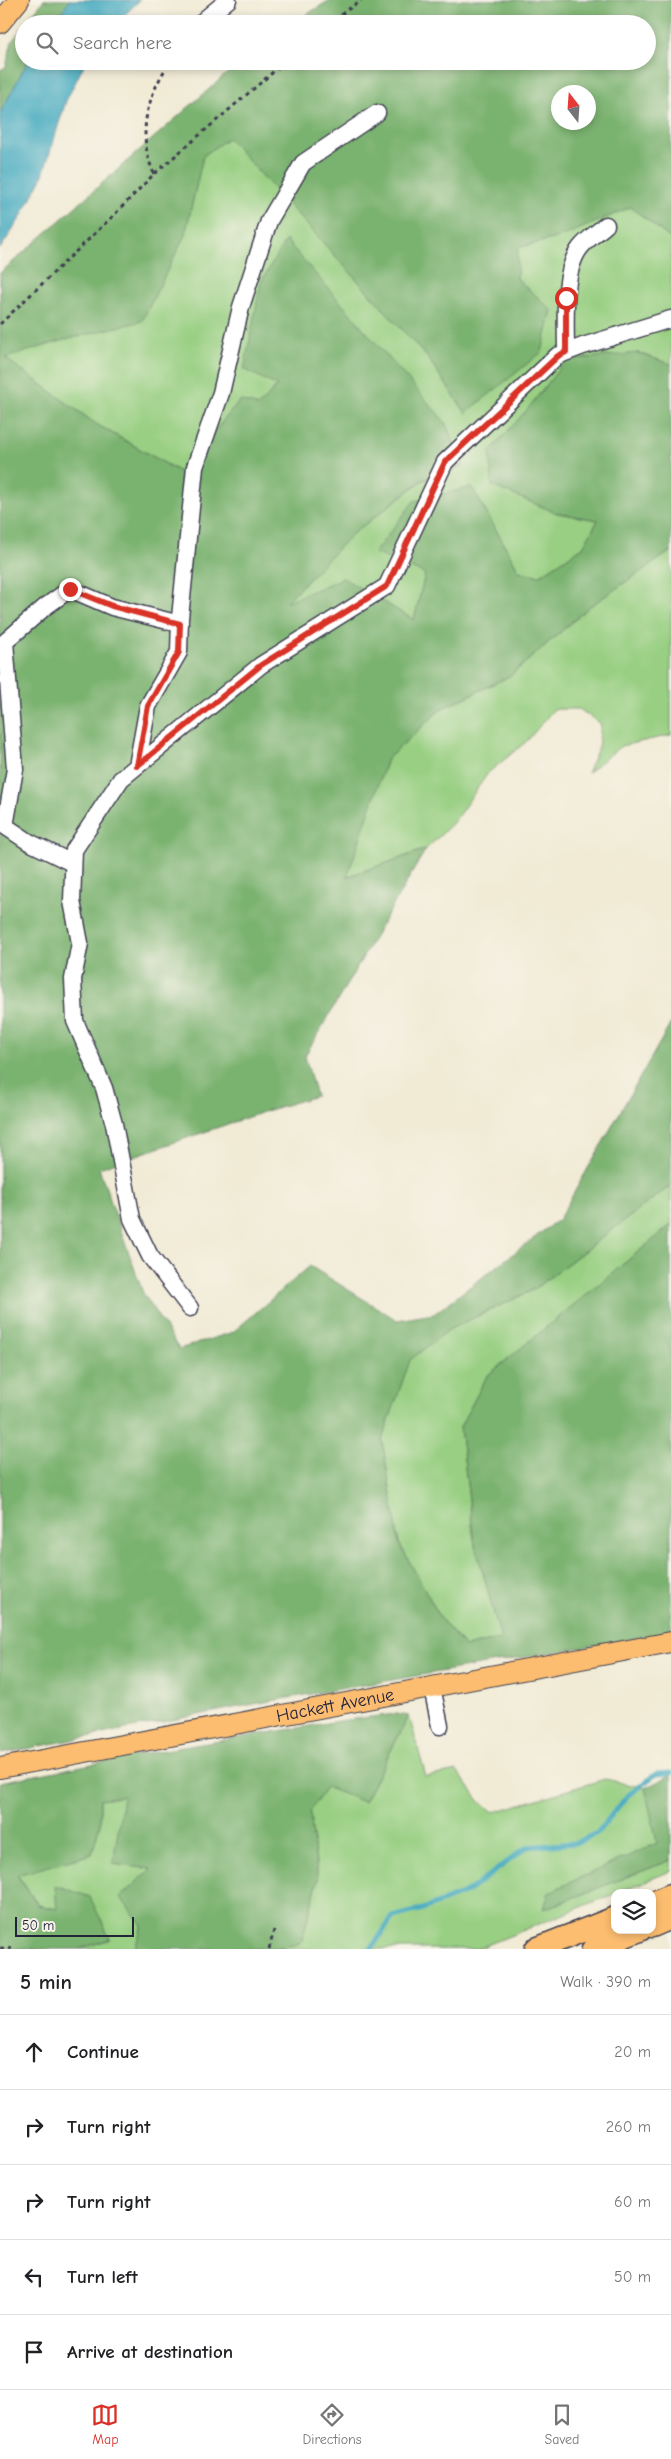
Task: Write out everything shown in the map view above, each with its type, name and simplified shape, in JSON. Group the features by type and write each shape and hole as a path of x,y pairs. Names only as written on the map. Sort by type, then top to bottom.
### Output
{"highway":[{"path":"656,1901 671,1895"},
{"path":"656,1924 671,1918"},
{"path":"536,1949 611,1920"},
{"path":"593,1949 630,1934"}],"main road":[{"path":"0,23 19,0"},
{"name":"Hackett Avenue","path":"0,1768 671,1642"}],"lane":[{"path":"209,15 228,0"},
{"path":"137,766 148,706 179,652 195,467 221,393 241,307 269,220 303,163 377,113"},
{"path":"566,352 566,298 573,265 580,248 606,225"},
{"path":"190,1308 150,1256 132,1219 114,1124 104,1088 75,1021 73,979 80,942 72,901 74,850 121,779 261,665 387,586 445,462 558,356 671,320"},
{"path":"72,863 29,842 5,826 15,769 5,642 45,606 70,589 112,606 180,624"},
{"path":"432,1687 440,1726"}],"path":[{"path":"340,15 361,0"},
{"path":"154,174 148,159 145,143 145,119 152,96 165,70"},
{"path":"0,324 154,174 275,70"},
{"path":"269,1949 274,1930"},
{"path":"0,1948 14,1949"}],"green space":[{"path":"44,0 70,0 59,15 32,15"},
{"path":"330,0 671,0 671,239 631,207 563,236 518,248 517,279 552,310 542,352 466,413 427,357 228,138 203,156 185,235 142,321 64,340 5,358 96,424 180,472 240,401 259,406 277,386 244,369 261,282 286,240 445,422 464,466 421,481 351,535 286,602 343,578 414,620 425,574 374,553 414,501 472,487 519,571 539,576 583,547 598,520 557,513 492,486 490,451 526,411 566,360 638,353 671,364 671,551 589,607 510,676 441,709 387,759 347,877 426,849 305,1056 316,1096 269,1110 99,1168 143,1293 179,1349 233,1332 310,1266 397,1320 434,1314 559,1219 671,1023 671,1185 533,1290 450,1329 410,1360 382,1440 399,1543 441,1619 465,1647 501,1639 474,1540 460,1427 487,1376 671,1225 671,1632 259,1703 0,1754 0,273 231,70 656,70 656,15 306,15"},
{"path":"15,37 15,70 23,70 0,113 0,70 6,67 12,41"},
{"path":"228,137 427,357 466,413 552,310 517,279 518,248 563,236 631,207 671,239 671,364 638,353 526,411 490,451 557,513 598,520 583,547 539,576 519,571 472,487 425,574 414,620 387,605 285,603 351,535 422,481 463,466 286,241 261,282 278,385 259,406 240,401 180,472 96,424 4,358 64,340 185,235 203,156"},
{"path":"671,551 671,735 621,746 587,773 598,748 601,724 579,709 554,709 527,741 488,773 453,823 426,849 346,877 387,759 441,709 510,676 589,607"},
{"path":"671,1185 671,1225 487,1376 460,1427 474,1540 501,1639 465,1647 441,1619 399,1543 382,1440 409,1360 450,1329 533,1290"},
{"path":"396,1714 409,1716 364,1802 326,1787 310,1812 318,1880 301,1943 273,1949 135,1949 142,1925 120,1897 151,1869 113,1864 123,1796 100,1799 100,1823 92,1854 17,1875 38,1905 57,1909 55,1885 90,1897 110,1939 80,1949 0,1949 0,1782 153,1752 339,1721"},
{"path":"409,1716 426,1777 457,1771 480,1802 494,1812 605,1779 645,1788 658,1843 549,1892 545,1908 671,1860 671,1871 626,1889 611,1889 611,1895 477,1949 273,1949 301,1943 318,1880 310,1812 326,1786 364,1802"},
{"path":"671,1775 671,1860 544,1909 549,1892 657,1843 645,1788"},
{"path":"124,1796 113,1864 152,1869 142,1925 135,1949 80,1949 110,1939 56,1885 57,1909 38,1905 17,1874 92,1854 100,1823 100,1799"}],"water":[{"path":"70,0 140,0 124,15 59,15"},
{"path":"23,70 82,70 66,101 42,178 21,217 0,249 0,113"}],"waterway":[{"path":"371,1949 393,1917 423,1909 467,1892 527,1847 575,1843 597,1833 627,1796 656,1774 671,1773"}],"route":[{"path":"70,589 112,606 180,624 179,652 148,706 137,766 261,665 387,586 445,462 558,356 566,352 566,298"}]}
